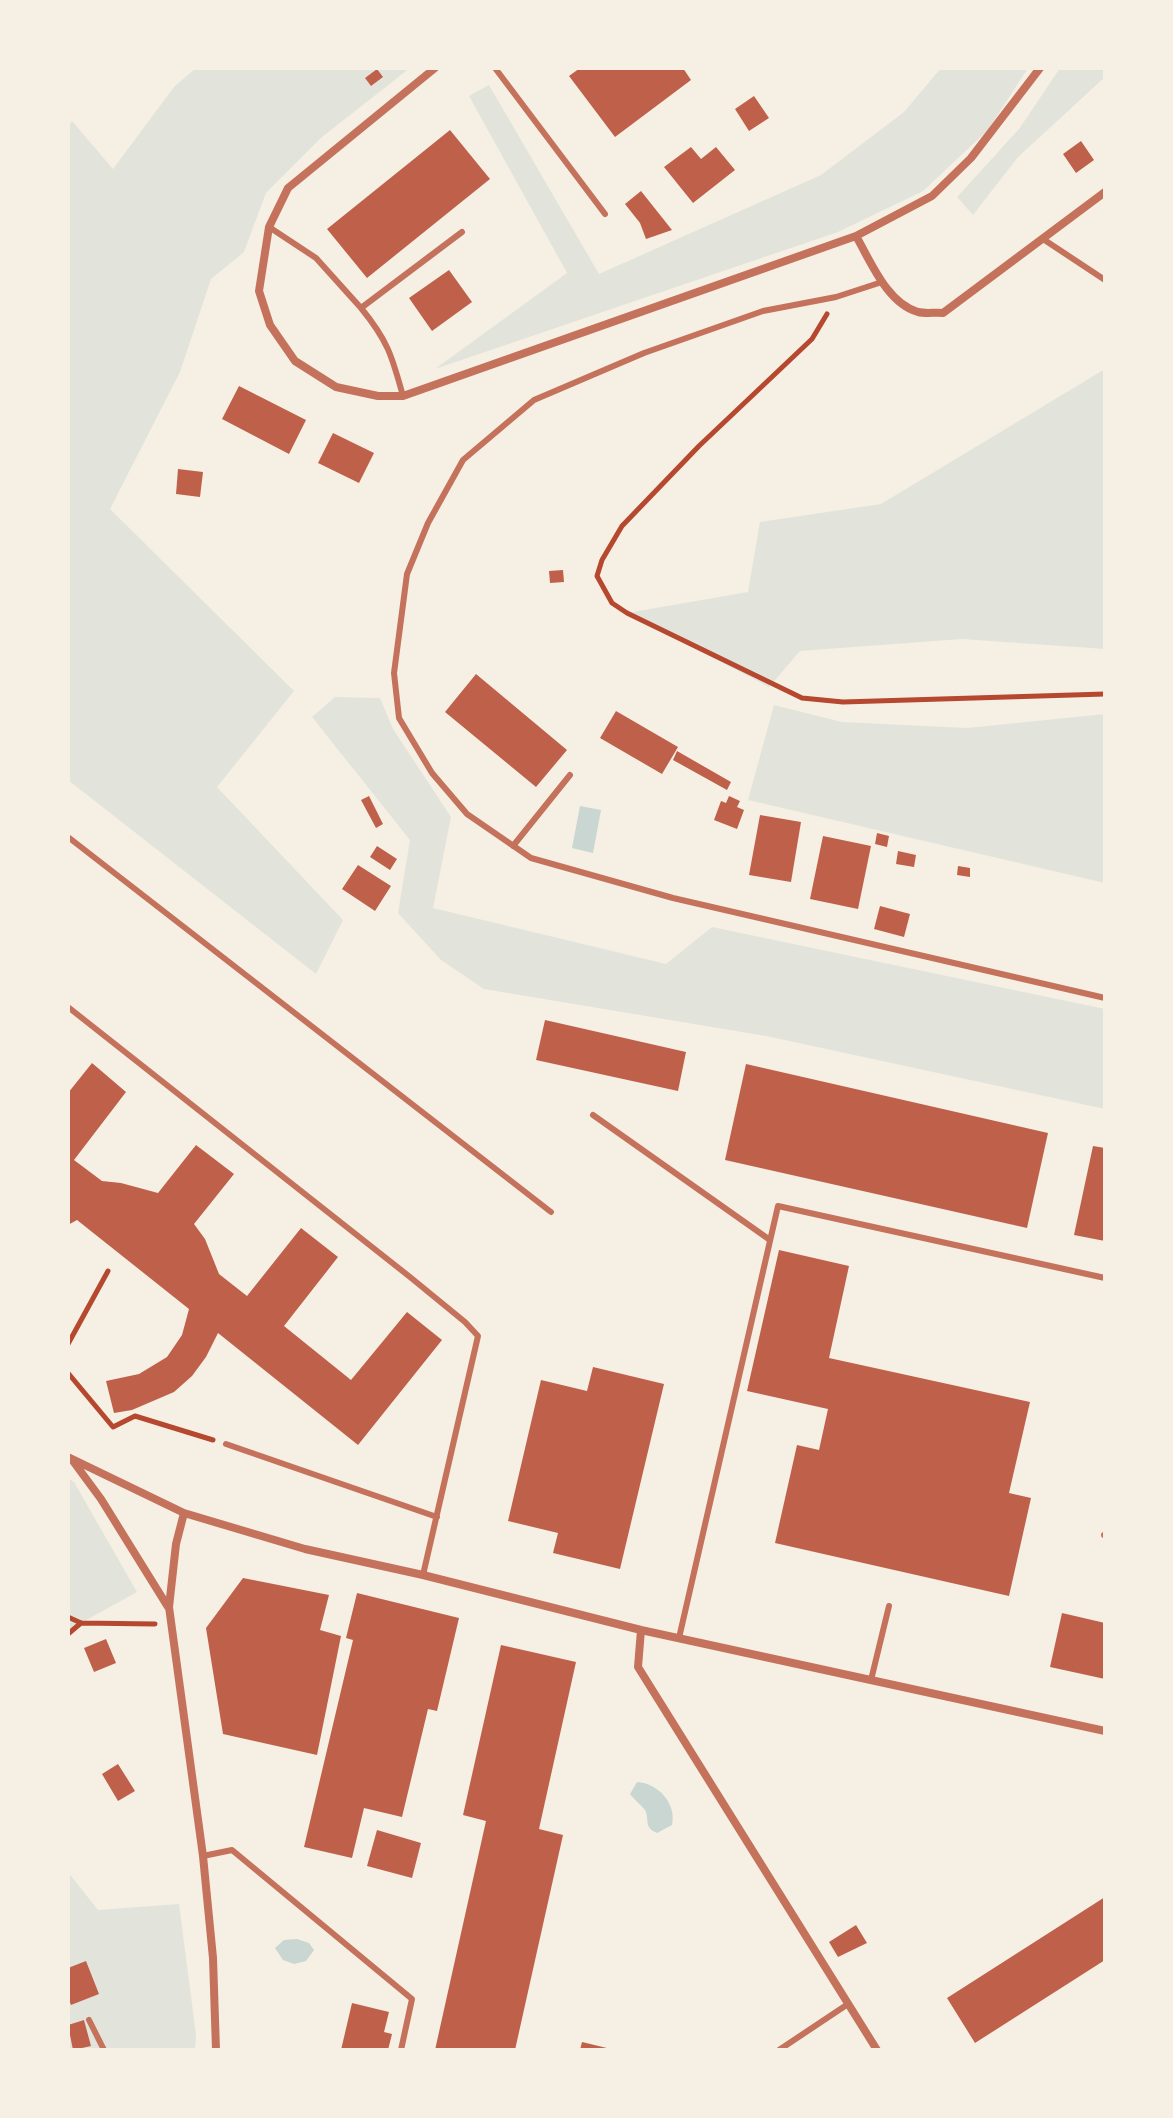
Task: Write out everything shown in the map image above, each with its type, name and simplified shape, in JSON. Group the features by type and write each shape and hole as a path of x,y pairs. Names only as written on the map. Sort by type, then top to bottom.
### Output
{"street":[{"path":"435,68 288,188 269,227 259,291 270,325 295,361 336,387 378,396 403,396 856,236 932,196 971,158 1040,68"},
{"path":"856,236 882,282 899,302 919,312 943,313 1105,192"},
{"path":"70,1458 184,1513 305,1549 641,1630 1105,1731"},
{"path":"70,1458 101,1499 169,1607"},
{"path":"184,1513 176,1544 169,1607 203,1856 213,1958 216,2050"},
{"path":"641,1630 638,1667 877,2050"}],"lane":[{"path":"495,68 605,214"},
{"path":"269,227 316,258 383,335 393,357 403,396"},
{"path":"361,308 462,232"},
{"path":"1043,239 1105,280"},
{"path":"882,282 836,297 763,311 644,353 534,400 463,460 428,523 407,574 394,673 399,718 432,773 467,814 531,858 673,898 1105,998"},
{"path":"513,846 570,775"},
{"path":"68,837 551,1212"},
{"path":"68,1007 410,1277 478,1336 423,1575"},
{"path":"593,1115 770,1240"},
{"path":"679,1638 778,1206 1105,1278"},
{"path":"226,1444 437,1517"},
{"path":"871,1680 889,1606"},
{"path":"203,1856 232,1850 412,1999 401,2050"},
{"path":"779,2050 848,2004"},
{"path":"89,2020 104,2050"}],"path":[{"path":"836,297 812,339 699,446 622,526 602,560 597,576 603,590 612,603 627,613 802,698 843,702 1105,694"},
{"path":"68,1344 108,1271"},
{"path":"68,1373 113,1427 135,1416 226,1444"},
{"path":"68,1617 81,1623 172,1624"},
{"path":"68,1634 81,1623"}],"shaded area":[{"path":"196,68 410,68 322,137 266,193 244,252 211,279 180,372 110,509 294,691 217,787 343,920 316,974 68,780 68,127 72,121 113,169 174,87"},
{"path":"941,68 1028,68 988,130 923,191 838,232 435,369 567,273 469,96 489,85 599,274 821,175 904,112"},
{"path":"1060,68 1105,68 1105,77 1018,157 973,215 957,197 1019,129"},
{"path":"1105,369 1105,649 962,639 800,651 769,687 627,613 748,592 760,522 881,504"},
{"path":"335,697 380,698 393,729 451,817 433,908 666,964 712,927 1105,1009 1105,1109 766,1036 484,989 441,960 398,913 410,840 312,717"},
{"path":"774,705 842,722 967,728 1105,714 1105,883 748,800"},
{"path":"580,806 601,810 593,853 572,848"},
{"path":"68,1478 74,1482 137,1592 81,1623 68,1634"},
{"path":"637,1782 652,1786 669,1802 672,1825 657,1833 650,1828 645,1810 630,1794"},
{"path":"68,1872 98,1910 179,1904 196,2035 195,2050 68,2050"},
{"path":"297,1939 309,1943 314,1950 306,1961 294,1964 283,1960 275,1948 284,1940"}],"building":[{"path":"580,68 683,68 691,80 615,137 569,76"},
{"path":"377,69 383,77 371,86 365,78"},
{"path":"754,96 769,118 749,131 735,109"},
{"path":"450,130 490,179 367,278 327,229"},
{"path":"1081,141 1094,160 1076,173 1063,154"},
{"path":"691,147 701,159 716,147 735,170 693,203 664,167"},
{"path":"641,191 672,230 646,239 640,223 625,204"},
{"path":"449,270 472,302 432,331 409,298"},
{"path":"239,386 306,420 289,454 222,419"},
{"path":"333,433 374,453 359,483 318,463"},
{"path":"178,469 203,472 200,497 176,494"},
{"path":"563,570 564,582 550,583 549,571"},
{"path":"476,674 567,750 536,787 445,712"},
{"path":"616,711 678,747 662,774 600,738"},
{"path":"677,751 731,782 727,790 673,760"},
{"path":"369,796 383,824 376,828 361,800"},
{"path":"729,796 740,801 737,807 744,810 737,829 714,820 721,801 726,803"},
{"path":"760,815 801,822 791,882 749,875"},
{"path":"877,833 889,836 887,847 875,844"},
{"path":"823,836 871,846 858,909 810,899"},
{"path":"377,846 397,859 390,870 370,857"},
{"path":"898,851 916,855 914,867 896,864"},
{"path":"358,865 391,886 375,911 342,889"},
{"path":"958,866 970,868 970,877 957,875"},
{"path":"880,906 910,914 904,937 874,929"},
{"path":"545,1020 686,1052 678,1091 536,1060"},
{"path":"92,1063 126,1092 74,1160 102,1181 158,1193 196,1145 234,1174 194,1224 205,1239 219,1274 247,1296 301,1228 338,1257 284,1326 351,1380 407,1312 442,1340 358,1445 218,1333 192,1376 174,1392 132,1410 114,1413 106,1381 139,1374 167,1357 182,1335 189,1309 77,1220 68,1225 68,1093"},
{"path":"746,1064 1048,1133 1027,1228 725,1160"},
{"path":"1093,1146 1105,1148 1105,1241 1074,1235"},
{"path":"779,1250 849,1266 829,1358 1030,1402 1009,1493 1031,1498 1009,1596 775,1543 797,1445 819,1450 828,1409 747,1391"},
{"path":"593,1367 664,1384 620,1569 553,1553 558,1533 508,1521 541,1380 587,1391"},
{"path":"243,1578 329,1595 320,1630 341,1636 317,1755 223,1734 206,1628"},
{"path":"357,1593 459,1618 437,1711 428,1709 402,1817 364,1808 352,1858 304,1847 353,1640 346,1638"},
{"path":"1062,1613 1105,1623 1105,1679 1050,1667"},
{"path":"106,1639 116,1663 94,1672 84,1648"},
{"path":"501,1645 576,1662 539,1829 563,1835 515,2050 435,2050 486,1821 463,1815"},
{"path":"118,1764 135,1791 118,1801 102,1774"},
{"path":"377,1830 421,1843 412,1878 367,1866"},
{"path":"1105,1897 1105,1960 975,2043 947,1998"},
{"path":"856,1925 867,1943 838,1957 829,1942"},
{"path":"86,1961 99,1994 71,2005 68,1998 68,1968"},
{"path":"352,2003 389,2012 384,2032 392,2034 388,2050 341,2050"},
{"path":"84,2020 91,2046 73,2050 68,2025"},
{"path":"582,2042 611,2049 611,2050 580,2050"}]}
